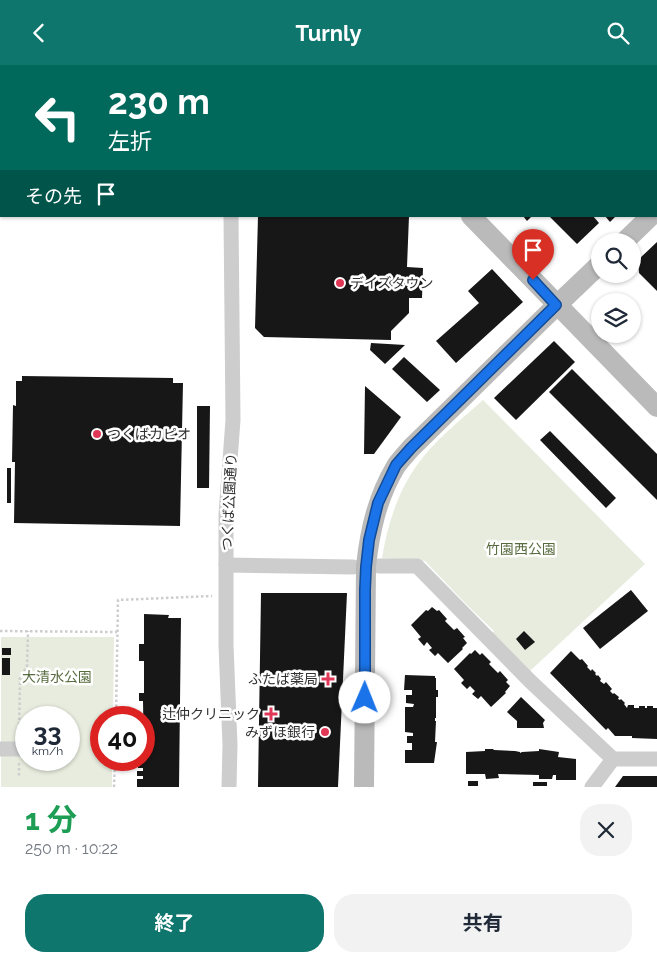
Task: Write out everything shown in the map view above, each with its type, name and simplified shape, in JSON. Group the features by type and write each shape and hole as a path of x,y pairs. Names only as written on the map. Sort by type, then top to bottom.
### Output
{"street":[{"name":"つくば公園通り","path":"229,787 226,514 233,419 231,217"},
{"path":"472,217 657,407"},
{"path":"633,233 650,217"},
{"path":"364,787 366,567 369,540 378,503 396,465 411,448 591,272"},
{"path":"226,565 353,567"},
{"path":"379,566 417,566 530,681 612,759 657,759"},
{"path":"0,749 15,749"},
{"path":"592,787 612,759"}],"path":[{"path":"116,706 118,600 226,596"},
{"path":"0,631 117,632"},
{"path":"20,706 20,679 27,666 28,631"},
{"path":"19,771 19,777"},
{"path":"114,787 115,771"}],"green space":[{"name":"竹園西公園","path":"483,400 645,564 530,671 492,635 494,631 425,561 382,558 396,504 408,479 424,456 438,441"},
{"name":"大清水公園","path":"1,637 114,637 113,706 90,706 90,771 112,771 112,787 1,787"}],"building":[{"name":"デイズタウン","path":"258,217 409,217 407,267 423,268 422,298 409,298 409,313 391,331 391,340 264,337 255,328"},
{"path":"550,217 594,217 599,223 577,244"},
{"path":"606,217 615,217 610,222"},
{"path":"657,242 657,291 641,275 641,257"},
{"path":"492,269 523,302 456,363 436,341 479,303 468,291"},
{"path":"554,341 575,362 516,420 494,398"},
{"path":"371,343 405,345 385,364 370,350"},
{"path":"404,357 440,390 427,402 392,369"},
{"path":"572,369 657,454 657,500 549,392"},
{"name":"つくばカピオ","path":"22,376 173,378 173,383 183,383 180,526 14,523 15,462 12,462 13,405 16,406 16,381 22,381"},
{"path":"365,386 401,417 374,454 364,454"},
{"path":"197,406 210,406 209,488 197,488"},
{"path":"550,431 616,498 606,508 540,440"},
{"path":"7,468 11,468 11,503 7,503"},
{"path":"631,590 648,611 600,649 583,628"},
{"path":"261,593 347,593 338,787 258,787"},
{"path":"432,607 437,611 439,610 447,619 445,621 454,630 457,628 465,637 463,638 467,643 448,663 438,653 435,656 429,650 432,648 427,642 424,646 418,639 421,637 411,625 426,610 428,611"},
{"path":"144,614 169,615 168,618 181,618 179,787 137,787 137,779 143,779 143,776 137,776 137,771 155,771 155,706 143,706 143,701 139,701 139,693 144,693 144,661 139,661 139,644 144,644"},
{"path":"524,631 535,642 525,650 516,639"},
{"path":"2,648 11,648 11,655 2,655"},
{"path":"475,650 480,655 482,653 491,662 489,664 498,673 500,671 508,680 506,682 510,686 506,693 491,707 481,696 478,699 472,694 475,691 470,686 467,689 461,683 464,680 454,669"},
{"path":"571,651 580,660 582,659 591,671 592,669 598,675 601,679 600,681 604,684 606,682 612,689 610,691 625,703 627,708 628,705 634,705 634,708 653,706 653,708 657,708 657,739 615,736 608,728 606,730 550,673"},
{"path":"2,658 10,658 10,675 2,675"},
{"path":"405,675 435,676 436,678 438,697 436,697 435,742 437,742 434,763 405,763 405,750 412,750 412,743 407,743 407,736 413,736 413,733 405,732 405,707 413,707 414,704 406,703 406,695 412,695 412,690 404,690"},
{"path":"521,697 545,720 543,723 544,728 517,728 517,721 507,712"},
{"path":"485,749 520,753 539,751 539,749 559,752 558,757 576,759 576,780 556,780 556,775 553,775 552,779 539,779 539,775 498,774 499,778 486,779 485,774 466,774 466,752 485,751"},
{"path":"623,776 657,776 657,787 615,787"},
{"path":"468,781 478,781 478,786 468,786"},
{"path":"533,782 547,782 547,786 533,786"}],"place":[{"name":"デイズタウン","path":"340,283"},
{"name":"つくばカピオ","path":"97,434"},
{"name":"ふたば薬局","path":"328,679"},
{"name":"辻仲クリニック","path":"271,714"},
{"name":"みずほ銀行","path":"325,732"}],"route":[{"path":"365,698 366,567 369,540 378,503 396,465 411,448 556,305 533,280"}]}
